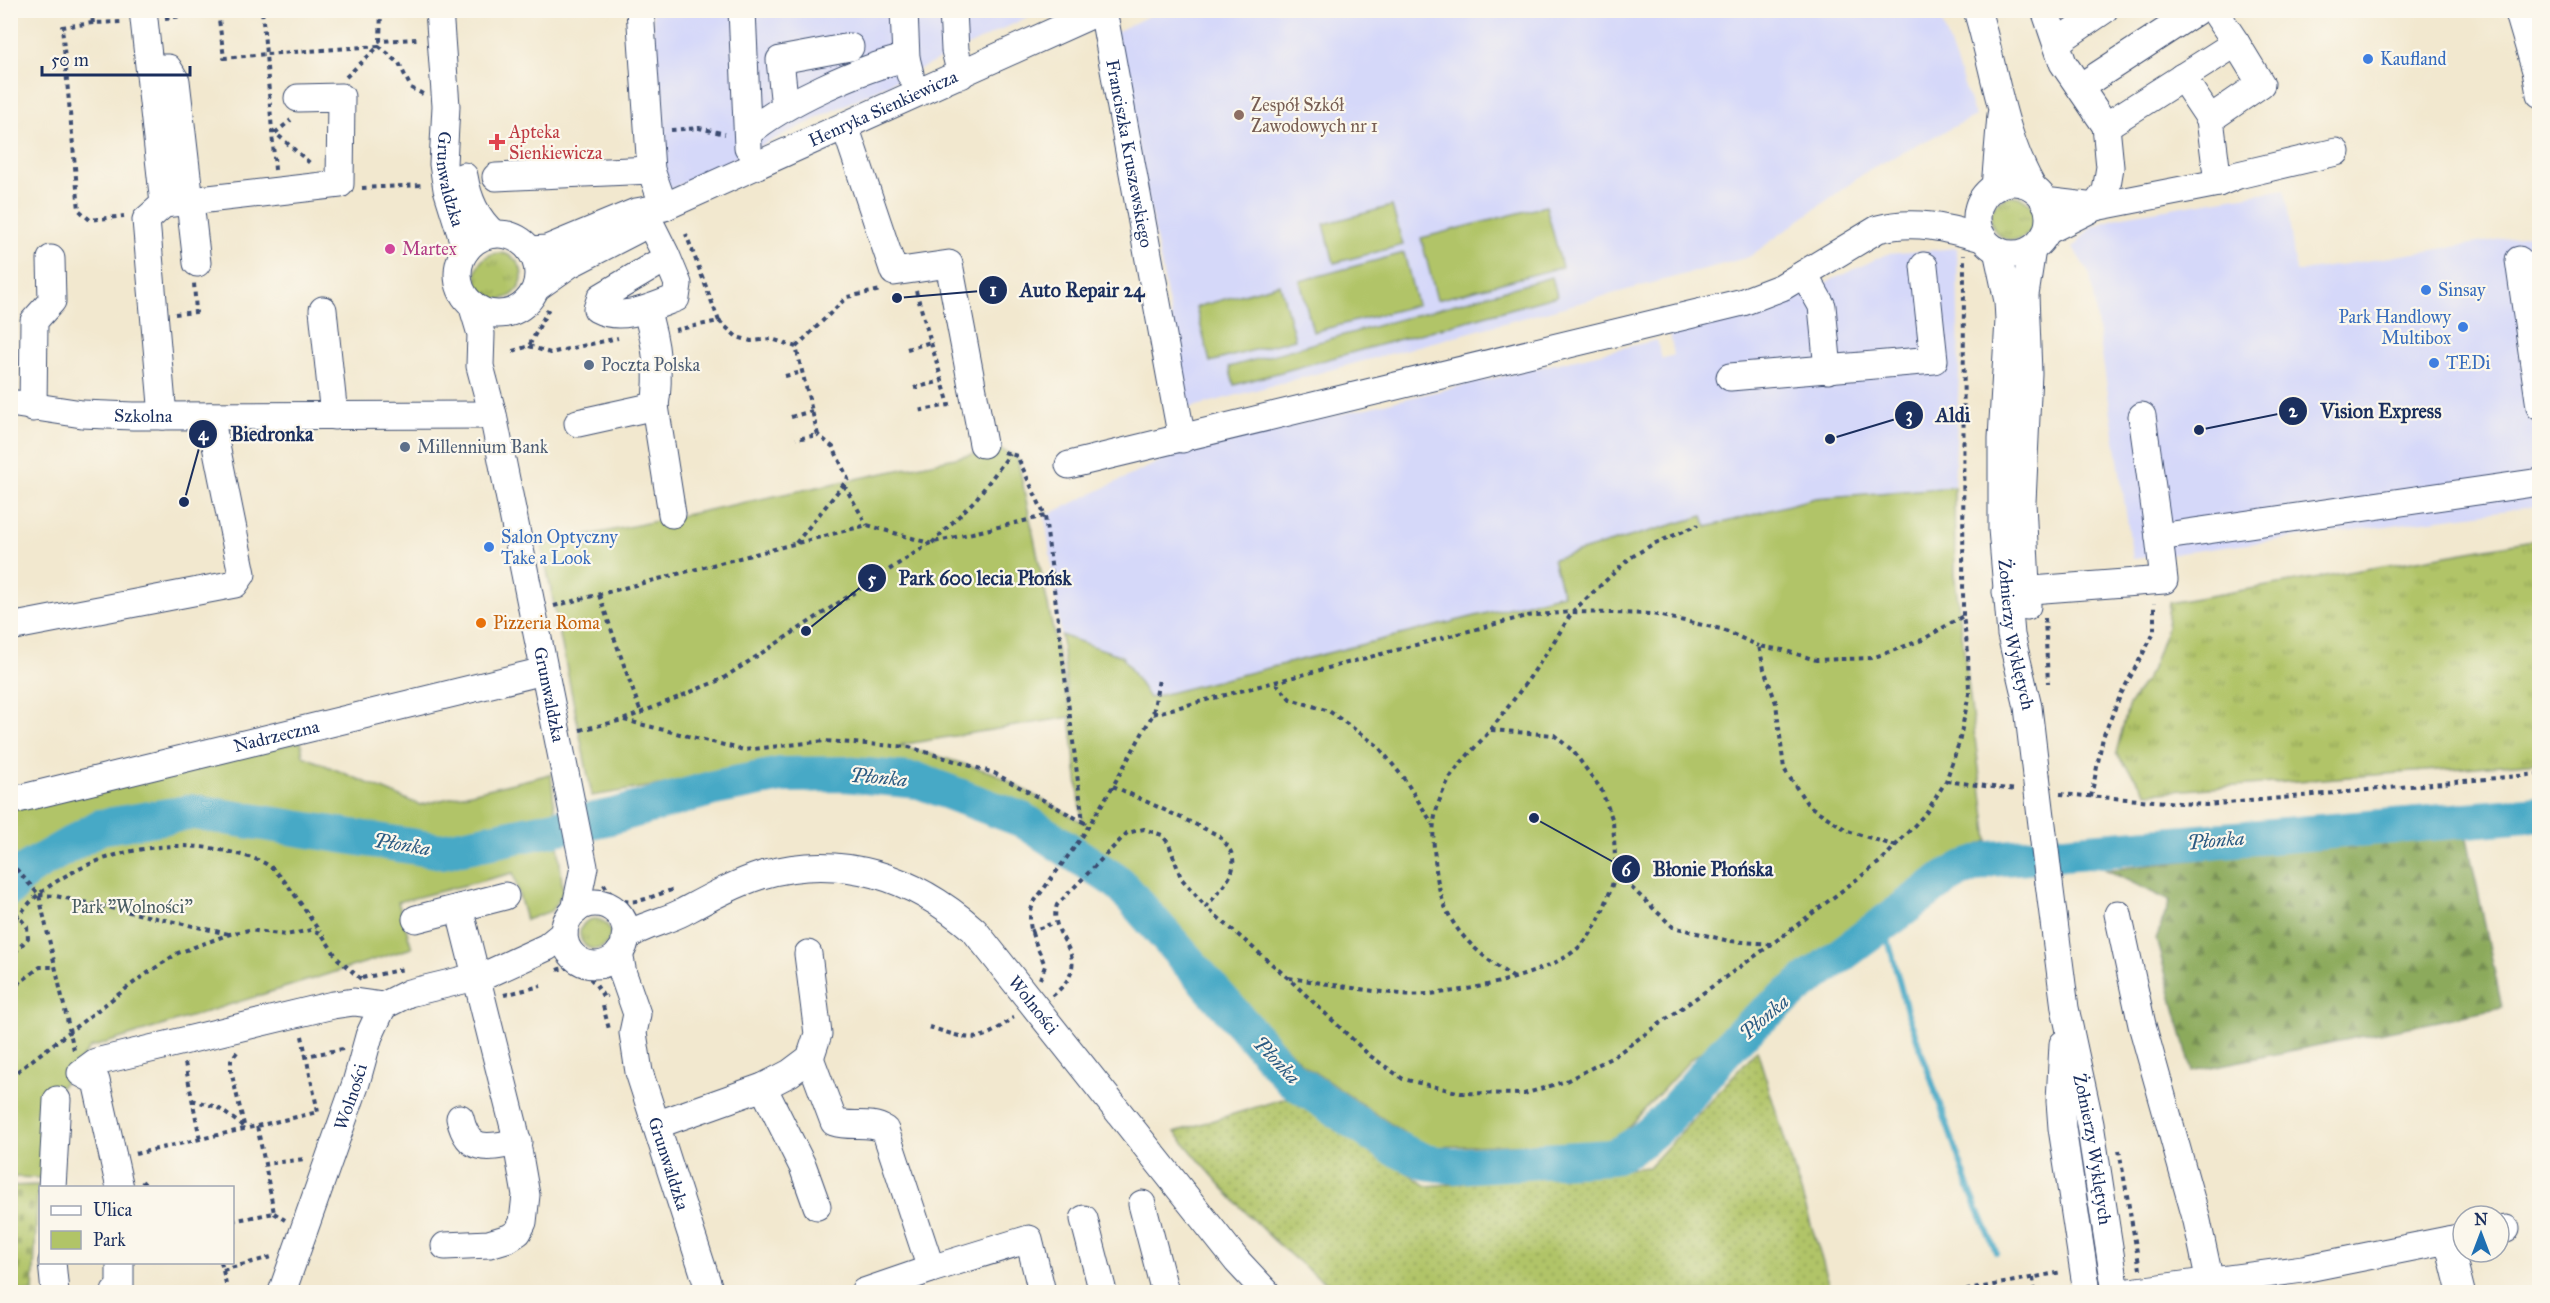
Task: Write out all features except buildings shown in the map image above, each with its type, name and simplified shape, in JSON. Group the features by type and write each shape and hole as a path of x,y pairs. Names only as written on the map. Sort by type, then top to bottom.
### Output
{"street":[{"name":"Grunwaldzka","path":"440,10 437,100 443,164 447,189 466,250"},
{"path":"640,10 652,213 678,284 676,298 646,310 608,315 597,309 601,297 658,263 666,255"},
{"path":"742,10 738,134 749,169"},
{"path":"904,10 906,58 915,96"},
{"path":"953,10 955,50 961,75"},
{"name":"Henryka Sienkiewicza","path":"530,250 554,247 652,213 1103,10"},
{"name":"Franciszka Kruszewskiego","path":"1103,10 1182,439"},
{"path":"1977,10 2001,108 2025,175 2038,195 2049,219 2040,240"},
{"path":"2046,10 2064,63 2106,126 2110,167 2106,191 2095,207"},
{"path":"2057,42 2104,10"},
{"path":"2080,87 2198,10"},
{"path":"2210,118 2261,84 2214,10"},
{"path":"2518,10 2536,71 2540,94"},
{"path":"144,15 164,204"},
{"path":"2106,126 2235,43"},
{"path":"785,107 780,60 849,47"},
{"path":"738,134 785,107 882,63 906,58"},
{"path":"150,68 168,68 176,81 192,200 197,263"},
{"path":"2182,77 2210,118 2218,183"},
{"path":"163,416 146,220 164,204 340,184 341,97 296,108"},
{"name":"Grunwaldzka","path":"437,100 457,131 466,191 472,206 484,225 494,234"},
{"path":"1981,244 1977,224 1988,194 2001,108"},
{"path":"846,126 894,272 949,264 983,444"},
{"path":"1925,223 2009,255 2040,240 2095,207 2218,183 2238,175 2336,152"},
{"path":"496,177 651,170"},
{"path":"1069,465 1700,314 1782,287 1878,229 1908,223 1925,223 1957,213 2011,182 2038,195 2095,207"},
{"name":"Henryka Sienkiewicza","path":"546,292 549,276 638,230 652,213"},
{"path":"494,234 508,235 520,240 530,250 546,292 508,313 489,313 472,304 459,284 460,261 466,250 478,239 494,234"},
{"name":"Żołnierzy Wyklętych","path":"2040,240 2025,295 2028,373 2014,653 2028,706 2028,783 2049,883 2065,1008 2090,1124 2116,1293"},
{"name":"Żołnierzy Wyklętych","path":"1981,244 2008,301 2001,474 2016,591"},
{"path":"22,406 34,321 52,301 51,259"},
{"path":"2519,260 2540,407"},
{"path":"1730,377 1934,360 1924,266"},
{"path":"1804,274 1822,306 1828,369"},
{"name":"Grunwaldzka","path":"472,304 481,334 480,366 493,415 564,771 588,875 612,909"},
{"path":"323,310 334,416"},
{"path":"646,310 652,329 658,385 655,406 672,514"},
{"name":"Grunwaldzka","path":"493,415 499,335 508,313"},
{"name":"Szkolna","path":"22,406 82,414 163,416 493,415"},
{"path":"578,423 655,406"},
{"path":"10,627 236,584 242,574 210,416"},
{"path":"2016,591 2164,580 2142,416"},
{"path":"2159,537 2540,482"},
{"name":"Nadrzeczna","path":"10,801 544,671"},
{"name":"Wolności","path":"622,946 645,926 680,914 720,892 762,875 803,868 846,868 880,875 911,886 947,906 974,930 1025,1007 1236,1261 1266,1293"},
{"name":"Grunwaldzka","path":"569,922 588,875"},
{"name":"Wolności","path":"612,909 638,910 673,898 720,892"},
{"path":"416,919 505,896"},
{"path":"482,984 547,947 569,922 590,904 612,909 624,925 622,946 602,964 584,961 567,947 569,922"},
{"path":"445,1246 489,1244 509,1238 518,1232 523,1222 526,1195 518,1142 482,984 459,908"},
{"path":"2118,914 2142,1025 2198,1221 2210,1282"},
{"name":"Grunwaldzka","path":"622,946 623,974 637,1014 633,1033 639,1072 710,1293"},
{"path":"656,1125 763,1087 790,1073 810,1058 818,1034 808,954"},
{"name":"Grunwaldzka","path":"584,961 607,981 621,1016 633,1033"},
{"path":"120,1186 96,1081 81,1073 96,1062 333,1005 354,1002 383,1006 409,993 482,984 519,976 542,977 584,961"},
{"name":"Wolności","path":"282,1293 356,1083 369,1036 383,1006"},
{"name":"Żołnierzy Wyklętych","path":"2065,1008 2060,1101 2087,1293"},
{"path":"810,1058 834,1122 877,1125 885,1130 930,1269"},
{"path":"763,1087 803,1167 817,1206"},
{"path":"52,1186 57,1100"},
{"path":"460,1118 462,1131 474,1144 497,1146 518,1142"},
{"path":"1142,1204 1165,1293"},
{"path":"1084,1219 1103,1293"},
{"path":"864,1293 930,1269 1029,1239 1042,1293"},
{"path":"2130,1293 2303,1269 2451,1239"},
{"path":"52,1264 55,1293"},
{"path":"115,1293 120,1287 120,1264"},
{"path":"2458,1264 2461,1293"}],"path":[{"path":"91,10 93,23"},
{"path":"125,215 90,220 79,210 62,27 144,15 219,11 224,58 266,54 262,10"},
{"path":"381,10 380,41 424,39"},
{"path":"385,40 389,53"},
{"path":"379,46 399,63 411,88 437,100"},
{"path":"296,108 274,132 312,166"},
{"path":"660,132 699,128 738,134"},
{"path":"929,1027 965,1038 978,1039 995,1032 1025,1007 1065,986 1072,969 1070,952 1054,911 1066,894 1127,833 1136,830 1153,830 1162,835 1173,854 1180,878 1206,907 1288,978 1369,1055 1403,1079 1461,1093 1524,1094 1566,1081 1613,1057 1772,944 1881,861 1896,846 1926,813 1946,781 1959,743 1969,694 1968,652 1963,615 1981,244"},
{"path":"156,317 196,312 193,275 197,263"},
{"path":"914,284 949,405 917,411"},
{"path":"796,347 847,297 891,288"},
{"path":"513,351 529,346 546,292"},
{"path":"719,321 737,337 751,341 772,339 796,347"},
{"path":"907,349 931,342"},
{"path":"795,543 848,479 833,447 818,435 796,347"},
{"path":"785,376 802,372"},
{"path":"914,388 942,381"},
{"path":"791,417 812,411"},
{"path":"796,439 818,435"},
{"path":"983,444 1017,456 1045,516 1083,822"},
{"path":"1010,454 983,490 931,543 722,679 623,720 744,750 825,741 909,747 994,773 1089,825"},
{"path":"844,485 867,525"},
{"path":"549,608 867,525 931,543 1045,516"},
{"path":"1514,978 1482,957 1459,934 1446,912 1437,886 1432,823 1445,786 1538,668 1572,612 1630,558 1698,525"},
{"path":"599,595 641,713"},
{"path":"2091,797 2103,737 2121,694 2154,633 2155,601"},
{"path":"1153,714 1526,616 1572,612 1652,614 1721,629 1759,646 1783,650 1816,660 1872,658 1922,640 1963,615"},
{"path":"1759,646 1776,703 1784,770 1808,805 1848,831 1896,846"},
{"path":"1025,1007 1044,975 1045,966 1030,932 1029,913 1034,902 1082,837 1153,714 1159,679"},
{"path":"1276,683 1290,699 1329,711 1378,746 1405,780 1432,823"},
{"path":"1288,978 1404,995 1468,989 1514,978 1552,964 1583,944 1602,914 1616,873 1613,821 1600,789 1573,751 1554,735 1490,730"},
{"path":"2056,794 2206,805 2540,774"},
{"path":"1946,781 2028,783"},
{"path":"1113,786 1218,835 1228,845 1234,867 1230,880 1206,907"},
{"path":"10,925 39,895 75,873 114,855 180,846 219,850 254,858 273,869 321,933 338,960 367,984"},
{"path":"10,862 39,895 69,1033 81,1073"},
{"path":"1616,873 1673,927 1729,941 1772,944"},
{"path":"588,875 603,881 609,892 626,903 637,902 676,888"},
{"path":"39,895 56,896 230,934"},
{"path":"10,905 27,927 28,938 10,958"},
{"path":"1030,932 1050,924"},
{"path":"10,1077 140,978 178,953 230,934 249,930 286,935 311,930 321,933"},
{"path":"10,990 40,967 55,967"},
{"path":"482,984 542,977 562,968 571,968 590,977 604,998 613,994"},
{"path":"123,1156 318,1112 301,1033"},
{"path":"245,1044 231,1060 245,1129"},
{"path":"306,1056 342,1048"},
{"path":"184,1061 200,1139"},
{"path":"192,1100 217,1107 236,1119 245,1129"},
{"path":"257,1126 274,1213"},
{"path":"2118,1147 2138,1269 2149,1271"},
{"path":"265,1164 304,1159"},
{"path":"234,1221 274,1213 285,1220"},
{"path":"223,1270 268,1258"},
{"path":"221,1264 228,1293"},
{"path":"2033,1278 2035,1293"}],"shaded area":[{"path":"1161,10 1938,11 1975,116 1870,169 1749,257 1189,408 1116,32"},
{"path":"652,11 1040,11 669,190 662,161"},
{"path":"2285,189 2296,272 2534,234 2540,269 2539,506 2133,559 2090,275 2073,248 2091,227 2123,216"},
{"path":"1957,248 1959,373 1954,487 1815,498 1706,527 1703,516 1553,559 1563,594 1149,698 1122,656 1061,635 1045,516 1182,451 1657,340 1662,359 1674,355 1670,334 1771,308 1887,254"}],"green space":[{"path":"2013,196 2022,197 2029,202 2034,209 2034,227 2029,234 2022,239 2013,240 2004,239 1997,234 1992,227 1991,218 1992,209 1997,202 2004,197"},
{"path":"1392,206 1403,245 1334,263 1324,224"},
{"path":"1546,206 1562,267 1437,300 1421,238"},
{"path":"499,253 515,260 522,276 515,292 499,299 483,292 476,276 483,260"},
{"path":"1404,253 1417,305 1313,332 1300,281"},
{"path":"1552,277 1557,296 1234,385 1229,367"},
{"path":"1280,284 1295,339 1210,362 1196,307"},
{"path":"998,449 1017,456 1069,707 1061,635 1122,656 1149,698 1563,594 1553,559 1703,516 1707,527 1815,498 1954,487 1955,579 1988,841 1965,851 1690,1060 1615,1142 1425,1147 1301,1063 1125,875 1026,813 922,771 799,762 592,796 542,545","holes":["1070,717 1082,822 994,773 900,745"]},
{"path":"2539,539 2539,762 2147,793 2116,753 2128,707 2151,671 2167,627 2169,603"},
{"name":"Park \"Wolności\"","path":"301,741 303,756 420,805 551,774 563,893 551,911 526,920 513,873 398,902 412,948 90,1048 53,1097 42,1178 11,1177 10,810"},
{"path":"2465,828 2502,1008 2192,1071 2156,939 2170,901 2106,870"},
{"path":"595,919 606,923 610,934 606,945 595,949 584,945 580,934 584,923"},
{"path":"1757,1050 1832,1292 1340,1292 1293,1258 1272,1238 1232,1197 1175,1132 1292,1096 1427,1186 1649,1167"},
{"path":"38,1185 33,1292 11,1292 11,1186"}],"waterway":[{"name":"Płonka","path":"10,888 26,870 100,827 193,812 442,851 610,817 714,788 781,775 845,774 919,781 1023,820 1119,883 1291,1079 1392,1147 1426,1162 1454,1166 1611,1157 1632,1147 1668,1117 1732,1043 1772,1008 1938,883 1962,869 1991,859 2540,814"},
{"path":"1884,924 1907,1011 1971,1193 1996,1252"}],"place":[{"name":"Kaufland","path":"2368,59"},
{"name":"Zespół Szkół Zawodowych nr 1","path":"1239,115"},
{"name":"Apteka Sienkiewicza","path":"497,142"},
{"name":"Martex","path":"390,249"},
{"name":"Sinsay","path":"2426,290"},
{"name":"Auto Repair 24","path":"897,298"},
{"name":"Park Handlowy Multibox","path":"2463,327"},
{"name":"TEDi","path":"2434,363"},
{"name":"Poczta Polska","path":"589,365"},
{"name":"Vision Express","path":"2199,430"},
{"name":"Aldi","path":"1830,439"},
{"name":"Millennium Bank","path":"405,447"},
{"name":"Biedronka","path":"184,502"},
{"name":"Salon Optyczny Take a Look","path":"489,547"},
{"name":"Pizzeria Roma","path":"481,623"},
{"name":"Park 600 lecia Płońsk","path":"806,631"},
{"name":"Błonie Płońska","path":"1534,818"}]}
